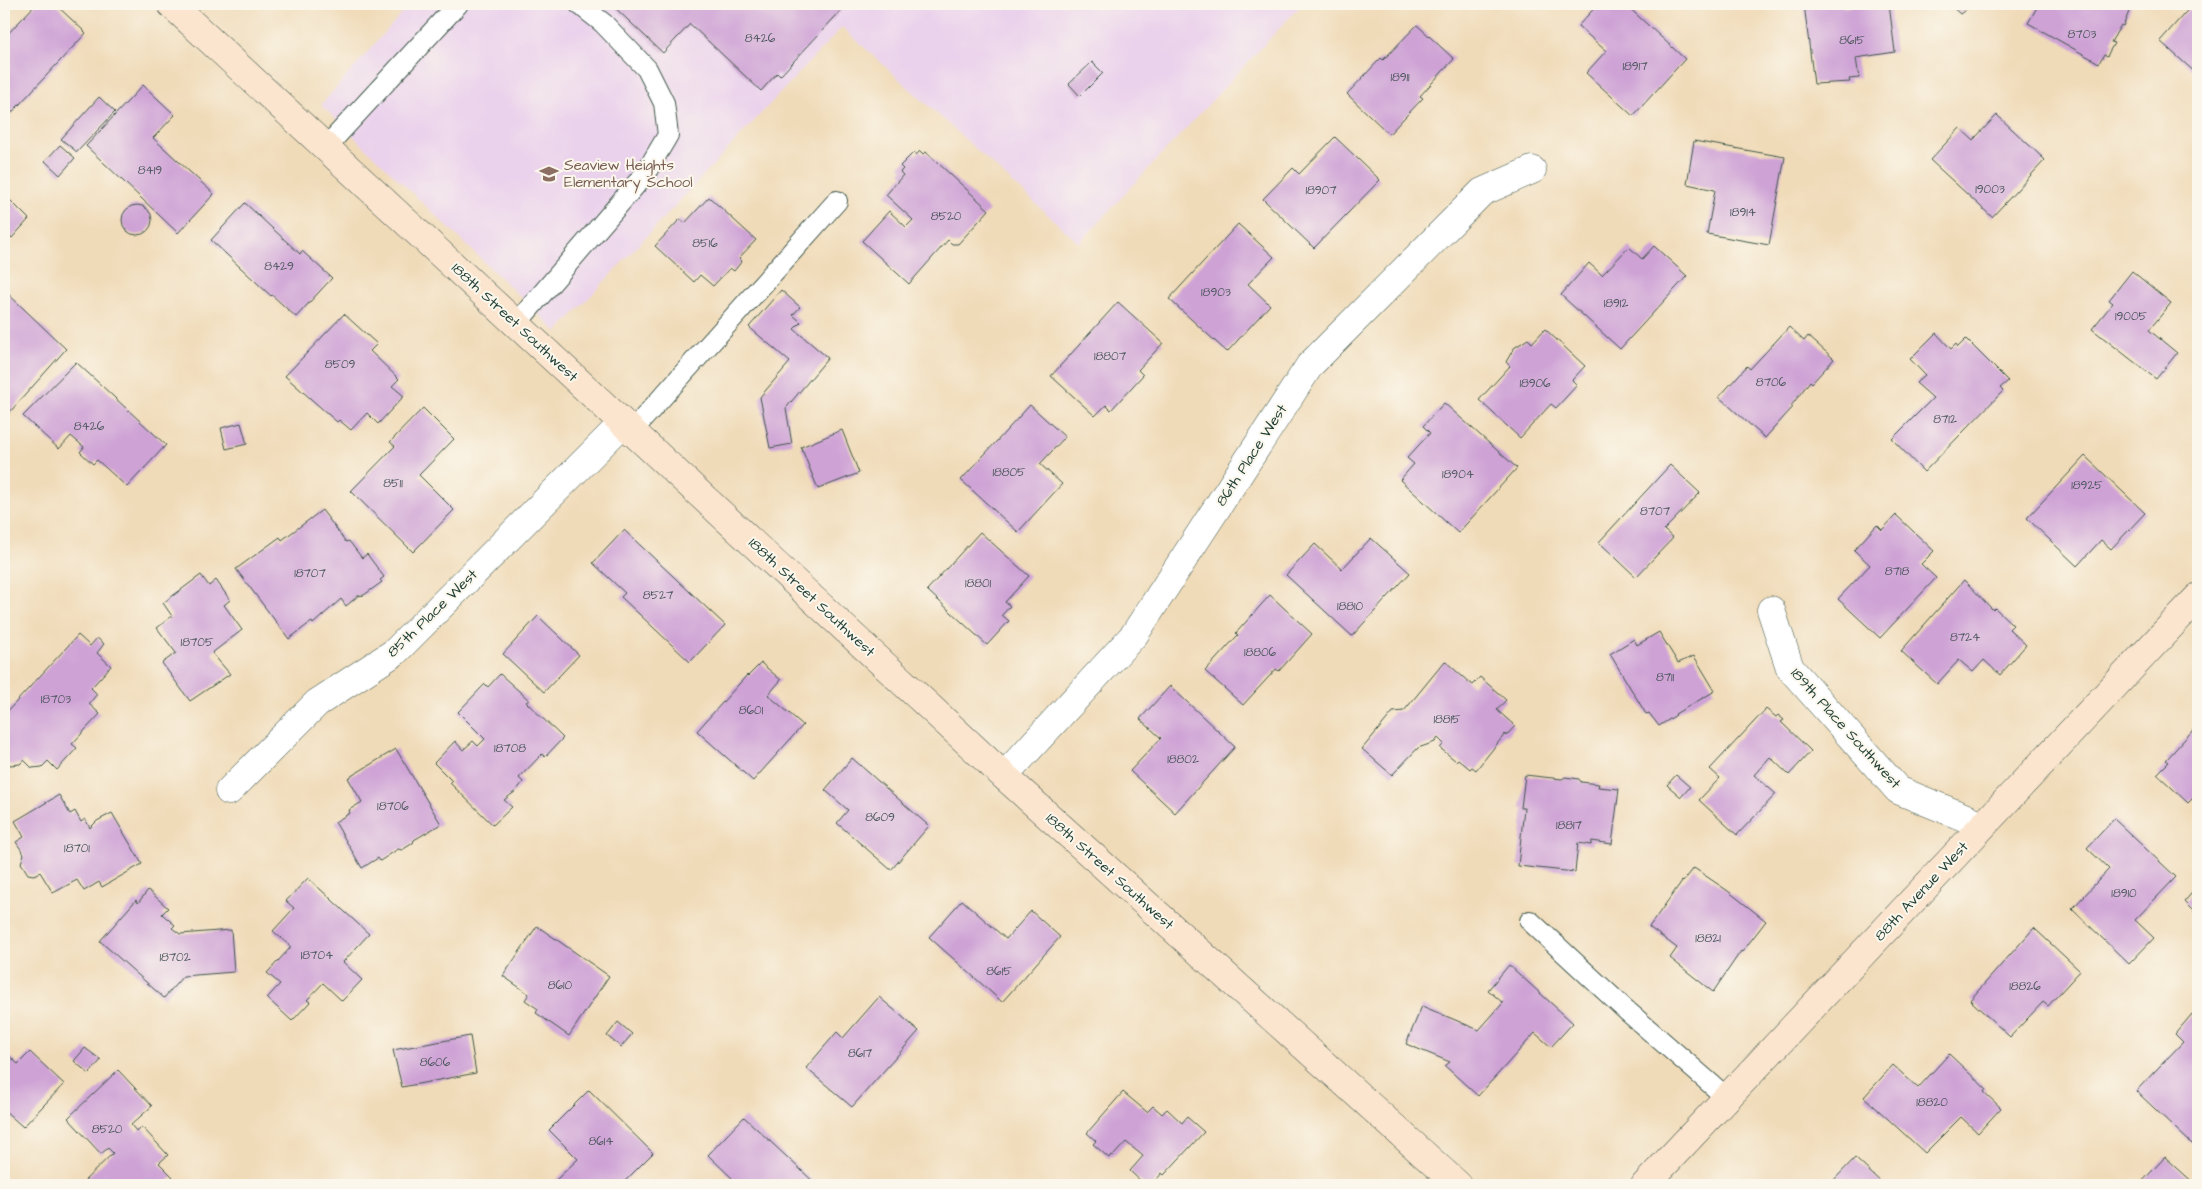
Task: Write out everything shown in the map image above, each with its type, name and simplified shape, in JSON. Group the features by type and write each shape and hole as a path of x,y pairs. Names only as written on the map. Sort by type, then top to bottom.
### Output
{"street":[{"name":"188th Street Southwest","path":"171,4 1004,776 1458,1185"},
{"name":"86th Place West","path":"1004,776 1134,635 1310,365 1482,192 1532,170"},
{"name":"85th Place West","path":"229,791 318,703 395,652 628,427"},
{"name":"88th Avenue West","path":"1645,1185 2198,598"},
{"name":"189th Place Southwest","path":"1771,610 1790,668 1898,790 1983,825"}],"lane":[{"path":"326,147 458,4"},
{"path":"516,324 646,174 668,135 664,103 647,69 603,23 579,4"},
{"path":"628,427 838,201"},
{"path":"1530,921 1626,1010 1727,1098"}],"shaded area":[{"name":"Seaview Heights Elementary School","path":"410,4 1302,4 1079,243 842,27 557,332 321,105"}],"building":[{"path":"36,4 55,4 86,33 4,121 4,38"},
{"path":"611,4 847,4 780,76 777,73 761,91 690,24 663,53"},
{"path":"1598,4 1625,4 1685,59 1633,116 1586,73 1606,51 1578,26"},
{"path":"1804,4 1843,4 1843,7 1849,7 1849,4 1889,4 1895,52 1856,58 1859,78 1849,79 1850,82 1814,84"},
{"path":"1949,4 1971,4 1972,5 1960,14"},
{"path":"2039,4 2125,4 2131,7 2123,26 2121,25 2111,42 2114,43 2107,56 2104,54 2099,63 2028,23"},
{"path":"2193,4 2198,4 2197,74 2160,41"},
{"path":"1417,25 1454,59 1420,96 1423,98 1389,134 1347,94 1381,58 1383,60"},
{"path":"1092,62 1103,73 1080,96 1069,84"},
{"path":"143,85 175,115 153,138 214,194 178,233 86,146"},
{"path":"99,97 115,112 77,152 61,139"},
{"path":"1997,115 2045,160 1992,217 1930,160 1960,128 1973,140"},
{"path":"1335,137 1380,180 1314,248 1263,199 1293,168 1299,174"},
{"path":"1694,141 1785,157 1769,245 1707,234 1715,190 1687,184"},
{"path":"60,145 75,158 60,175 45,161"},
{"path":"920,151 923,154 926,152 989,210 958,244 952,244 948,240 909,284 862,241 889,211 906,227 913,220 886,195 903,175 900,172 903,169 900,166 914,152 916,155"},
{"path":"709,197 756,240 739,258 742,261 734,271 730,268 713,286 700,275 694,282 655,246 680,219 685,223"},
{"path":"10,200 29,219 12,238 4,231 4,207"},
{"path":"245,203 300,254 302,251 332,278 296,317 211,240"},
{"path":"137,205 148,209 152,220 148,231 137,235 126,231 122,220 126,209"},
{"path":"1238,224 1274,257 1248,284 1270,305 1227,352 1169,299"},
{"path":"1654,246 1687,276 1620,349 1561,295 1589,263 1602,275 1629,247 1642,259"},
{"path":"2132,271 2171,303 2149,330 2177,353 2156,379 2092,329 2113,303 2109,300"},
{"path":"4,290 66,349 9,413 4,409"},
{"path":"781,290 800,307 793,315 801,322 794,329 828,358 786,408 792,444 770,448 760,397 790,362 749,327"},
{"path":"1118,302 1163,343 1138,370 1143,375 1111,410 1106,405 1095,416 1051,376"},
{"path":"344,314 377,344 370,351 399,379 392,386 404,396 378,424 367,413 351,430 339,420 337,422 285,376"},
{"path":"1789,327 1804,341 1808,336 1834,359 1812,383 1810,381 1791,406 1793,407 1765,438 1719,397 1747,366 1750,369"},
{"path":"1545,329 1585,366 1572,380 1577,385 1556,408 1551,404 1520,438 1479,400 1510,366 1506,362 1514,348 1528,339 1532,343"},
{"path":"1936,333 1951,349 1956,344 1958,347 1966,339 2008,381 2000,388 2003,391 1924,472 1892,439 1933,398 1916,383 1925,375 1910,359"},
{"path":"76,362 166,445 127,487 97,460 93,464 80,452 84,447 71,436 59,449 23,416"},
{"path":"1444,403 1517,468 1458,533 1400,480 1414,464 1407,458 1430,433 1423,426"},
{"path":"1030,405 1065,437 1040,464 1062,484 1018,532 961,480"},
{"path":"423,408 454,439 419,475 454,510 413,552 351,491 395,446 390,442"},
{"path":"241,423 247,444 226,449 221,428"},
{"path":"842,430 859,473 818,489 801,447"},
{"path":"2085,456 2145,513 2111,549 2101,540 2077,566 2027,518"},
{"path":"1670,465 1700,493 1664,530 1673,538 1636,577 1599,542"},
{"path":"322,510 346,542 349,541 362,558 367,554 384,577 380,580 382,582 364,595 358,596 346,606 341,599 313,624 312,622 307,625 289,639 236,569 280,537 282,540"},
{"path":"1896,515 1934,551 1921,564 1936,578 1880,638 1838,599 1870,565 1854,550 1877,525 1882,530"},
{"path":"624,530 725,625 690,662 621,597 625,593 593,563"},
{"path":"980,532 1029,576 1005,602 1010,606 1002,615 1009,621 987,645 927,590"},
{"path":"1371,538 1410,573 1352,636 1286,575 1315,544 1342,569"},
{"path":"201,575 209,586 216,580 230,600 224,605 242,630 212,653 230,674 190,701 162,663 176,653 157,628 172,616 163,603"},
{"path":"1964,580 1993,610 1995,608 2013,625 2009,629 2026,645 2000,675 1984,660 1973,672 1959,660 1937,684 1901,651"},
{"path":"1270,595 1312,634 1279,671 1276,669 1243,705 1205,671 1238,635 1236,633"},
{"path":"538,616 579,655 544,692 503,654"},
{"path":"1659,632 1678,663 1694,656 1715,691 1675,714 1659,726 1649,713 1646,714 1610,654 1634,639 1637,645"},
{"path":"78,635 90,646 97,638 104,644 97,653 111,666 91,688 97,694 89,704 100,714 72,744 77,748 57,770 48,761 42,767 32,768 24,760 20,764 10,765 6,761 4,763 4,715"},
{"path":"1445,661 1472,685 1480,677 1506,700 1497,710 1515,726 1506,736 1505,734 1476,770 1472,767 1470,769 1458,759 1456,761 1440,748 1444,744 1438,738 1435,742 1418,748 1392,775 1362,749 1393,712 1404,711"},
{"path":"761,663 781,680 768,695 803,725 753,781 697,731 747,675"},
{"path":"500,674 529,700 526,702 563,738 545,757 542,754 519,778 523,782 516,791 504,800 512,807 493,825 450,783 452,781 434,763 455,741 463,750 473,741 478,746 485,739 458,712 485,684 488,687"},
{"path":"1170,686 1235,747 1175,813 1130,771 1161,738 1140,719"},
{"path":"1766,709 1776,717 1778,715 1784,720 1781,722 1811,751 1789,775 1770,757 1754,775 1776,794 1737,835 1699,800 1720,778 1710,769"},
{"path":"2193,730 2198,735 2198,800 2195,796 2188,803 2157,774 2169,762 2166,760"},
{"path":"396,749 441,824 414,840 413,843 402,850 398,849 380,861 378,858 362,868 335,822 350,813 349,810 362,802 348,778"},
{"path":"852,758 929,826 891,870 837,823 848,810 825,790"},
{"path":"1525,775 1579,779 1581,782 1599,784 1598,787 1619,789 1612,844 1592,841 1591,845 1578,843 1575,872 1518,866 1524,808 1521,808"},
{"path":"1676,775 1690,787 1681,797 1667,785"},
{"path":"59,795 70,814 75,811 81,822 85,819 90,828 97,821 112,813 142,864 102,887 99,882 84,891 77,880 53,893 40,872 34,875 28,874 21,863 24,854 16,842 24,837 15,821"},
{"path":"2114,819 2176,877 2135,920 2154,938 2129,964 2072,909 2109,869 2087,848"},
{"path":"1694,868 1728,891 1766,921 1741,951 1713,992 1670,958 1677,948 1649,927 1682,881"},
{"path":"308,878 369,934 343,962 362,980 342,1001 323,983 307,1000 310,1002 292,1021 267,998 280,984 267,973 291,947 273,931 294,908 286,901"},
{"path":"2198,886 2198,916 2184,902"},
{"path":"148,890 168,908 162,914 175,925 172,928 180,934 231,930 234,972 183,976 164,998 100,941 136,900 138,903"},
{"path":"962,900 1006,939 1031,911 1060,937 1002,1002 929,937"},
{"path":"537,926 609,976 569,1036 536,1013 538,1009 525,1000 529,994 503,976"},
{"path":"2034,928 2080,971 2048,1006 2043,1002 2010,1037 1970,1000"},
{"path":"1509,965 1573,1023 1551,1047 1535,1033 1478,1096 1445,1066 1450,1062 1406,1044 1422,1006 1479,1030 1503,1003 1488,990"},
{"path":"879,997 919,1031 852,1107 806,1068 837,1032 843,1038"},
{"path":"2192,1014 2198,1019 2198,1145 2195,1142 2192,1144 2136,1091 2183,1042 2175,1034"},
{"path":"618,1022 632,1034 621,1047 607,1036"},
{"path":"470,1036 476,1073 402,1087 393,1050"},
{"path":"85,1048 101,1060 89,1074 74,1061"},
{"path":"4,1051 18,1064 30,1052 64,1084 23,1127 4,1110"},
{"path":"1949,1054 1986,1089 1984,1092 2001,1108 1978,1133 1961,1117 1925,1153 1864,1097 1893,1065 1918,1088"},
{"path":"118,1070 152,1106 131,1125 137,1132 142,1127 168,1155 159,1163 173,1177 164,1185 80,1185 113,1153 108,1148 101,1154 68,1118"},
{"path":"589,1090 653,1153 621,1185 562,1185 556,1180 578,1159 549,1130"},
{"path":"1123,1092 1147,1112 1153,1106 1162,1114 1167,1109 1182,1123 1187,1117 1204,1132 1164,1175 1162,1173 1152,1185 1145,1185 1130,1171 1143,1156 1126,1142 1109,1158 1093,1144 1096,1141 1087,1133"},
{"path":"744,1117 817,1185 736,1185 733,1183 735,1181 708,1155"},
{"path":"2165,1157 2196,1185 2139,1185"},
{"path":"1855,1158 1884,1185 1829,1185"}],"place":[{"name":"Seaview Heights Elementary School","path":"549,174"}]}
